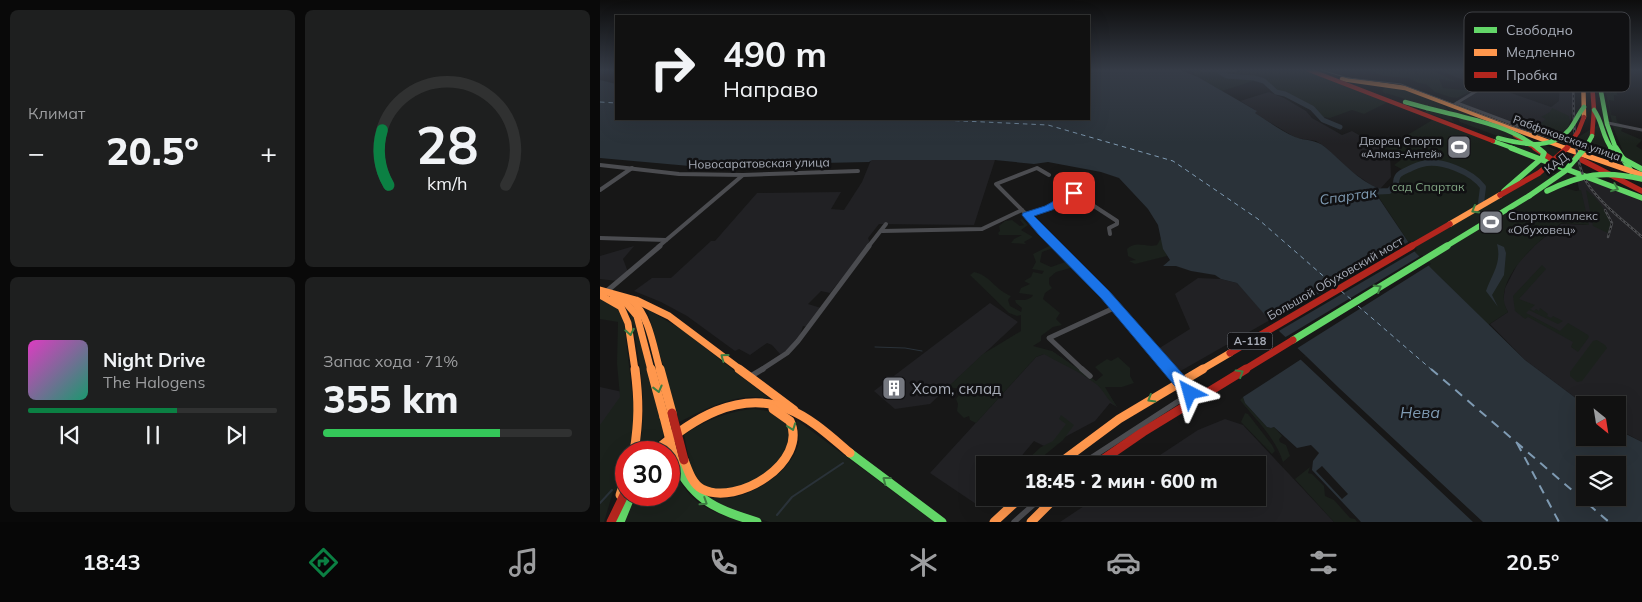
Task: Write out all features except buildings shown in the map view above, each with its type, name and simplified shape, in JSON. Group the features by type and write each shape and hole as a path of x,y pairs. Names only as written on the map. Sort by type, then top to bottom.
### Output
{"main road":[{"path":"1376,94 1642,198"},
{"path":"1383,94 1514,134 1531,141 1541,148 1544,153 1542,160 1512,182 1500,195"},
{"path":"1387,94 1407,102"},
{"name":"Рабфаковская улица","path":"1422,94 1454,105 1541,140 1640,174"},
{"name":"КАД","path":"1450,224 1554,162 1571,147 1582,126 1584,94"},
{"name":"КАД","path":"1108,456 1143,432 1555,180 1579,160 1592,136 1593,94"},
{"path":"1602,94 1608,123 1622,161 1640,174"},
{"path":"1429,97 1445,106 1455,121 1467,127 1498,138 1530,143 1556,140 1567,134 1584,107"},
{"path":"1594,110 1599,114 1607,144 1640,174"},
{"path":"1467,127 1458,122 1457,117 1470,116 1504,129 1557,162 1590,178"},
{"path":"1541,140 1642,191"},
{"path":"1609,164 1619,166 1622,161"},
{"path":"1529,196 1547,191 1586,173 1640,174"},
{"name":"Большой Обуховский мост","path":"1068,456 1124,415 1450,224"},
{"path":"602,293 630,298 669,316 942,522"},
{"path":"602,293 627,304 638,316 676,464 685,484 699,499 712,507 757,522"},
{"path":"602,293 620,307 628,323 639,400 639,420 636,441"},
{"path":"630,298 641,309 647,322 678,438 694,425 715,415 742,408 757,407 775,410 789,418 794,430 793,445 781,464 761,481 740,491 717,494 702,490 690,476 680,444"},
{"path":"666,441 694,421 716,411 738,405 756,403 776,405 805,418"},
{"path":"614,515 617,506"},
{"path":"611,522 618,506"},
{"path":"620,522 627,506"},
{"path":"994,522 1011,506"},
{"path":"1031,522 1047,506"}],"street":[{"path":"1454,105 1471,94"},
{"path":"1454,105 1622,161"},
{"path":"1608,123 1642,130"},
{"name":"Новосаратовская улица","path":"600,165 679,174 743,175 858,171"},
{"path":"600,190 632,168"},
{"path":"1049,175 1037,168 996,184 1116,307 1190,393 1093,456"},
{"path":"602,293 743,175"},
{"path":"1027,215 1049,208 1074,193 1117,222 1109,228 1110,234"},
{"path":"882,231 982,229 1022,210"},
{"path":"751,376 787,353 798,341 886,224"},
{"path":"600,238 666,240"},
{"path":"1090,376 1049,338 1116,307"},
{"path":"1014,522 1032,506"}],"shaded area":[{"path":"1261,94 1275,94 1306,111 1312,118 1342,135 1352,131 1390,153 1391,177 1380,189 1371,185 1345,167 1325,147 1316,141 1296,138 1254,113 1255,110 1240,101"},
{"path":"1473,94 1515,94 1551,107 1559,101 1559,94 1572,94 1573,115 1571,114 1571,120 1555,137 1460,103"},
{"path":"871,160 995,160 974,225 879,224 868,238 870,243 830,293 821,291 808,304 821,308 807,327 803,326 800,335 786,352 780,354 772,345 767,343 750,355 739,349 735,351 687,316 661,302 634,291 652,278 671,278 711,241 715,241 757,193 841,192 831,209 844,210 862,182"},
{"path":"1581,177 1642,201 1642,442 1626,433 1626,396 1576,396 1576,398 1525,360 1490,324 1508,312 1503,303 1505,288 1518,263 1535,245 1561,224 1587,225 1577,180"},
{"path":"634,246 623,259 628,272 617,281 600,279 600,256"},
{"path":"1198,278 1221,279 1237,283 1270,320 1177,373 1158,349 1190,329 1175,294"},
{"path":"990,303 1018,322 930,404 895,409 874,391"},
{"path":"1052,351 1104,387 1117,407 1110,403 1095,421 1046,447 1034,441 1022,456 976,456 976,504 930,473 1036,357"},
{"path":"600,387 627,393 600,430"},
{"path":"1225,419 1243,425 1334,522 1060,522 1084,506 1266,506 1266,456 1159,456 1198,430"}],"green space":[{"path":"1283,94 1368,94 1388,102 1364,114 1352,110 1330,118 1323,117 1314,108"},
{"path":"1390,94 1418,94 1434,100 1446,108 1454,122 1424,112 1430,107"},
{"path":"1442,94 1464,94 1457,98"},
{"path":"1599,94 1602,112 1615,150 1613,154 1580,144 1578,137 1603,122"},
{"path":"1606,94 1617,94 1620,96 1614,95 1614,101 1609,100 1611,115 1616,116 1617,122 1624,125 1612,123"},
{"path":"1445,104 1480,118 1468,116 1454,117"},
{"path":"1552,108 1569,116 1568,129 1562,133 1540,124 1546,119 1541,117 1550,112"},
{"path":"1466,117 1509,133 1557,163 1499,142 1500,137 1460,122 1458,119"},
{"name":"Спорткомплекс «Обуховец»","path":"1434,119 1561,169 1559,171 1574,176 1558,186 1576,191 1581,190 1589,225 1561,223 1541,240 1519,263 1505,288 1504,300 1508,312 1488,325 1415,252 1376,193 1391,188 1399,174 1405,171 1394,165 1402,159 1384,149"},
{"path":"1612,124 1623,127 1621,131 1642,140 1636,146 1642,150 1642,167 1625,157"},
{"path":"1501,127 1576,158 1581,172 1551,158"},
{"path":"1586,190 1599,202 1606,212 1612,229 1610,228 1608,233 1593,226"},
{"path":"1022,219 1028,225 1021,230 1033,237 1024,242 1026,244 1011,243 1022,235 999,235 999,226 1005,221 1012,220 1020,226 1024,225 1020,220"},
{"path":"1161,238 1167,256 1135,264 1129,261 1136,260 1128,256 1127,249 1130,246 1157,245"},
{"path":"1053,244 1056,247 1042,252 1040,262 1051,267 1068,261 1074,267 1056,272 1049,278 1049,284 1052,288 1045,293 1043,299 1060,313 1056,319 1062,325 1053,327 1041,336 1041,341 1033,346 1052,351 1096,381 1103,375 1095,367 1107,359 1111,361 1118,357 1130,368 1130,376 1134,383 1122,387 1105,387 1117,407 1090,380 1044,354 1036,357 976,423 970,420 969,416 964,418 957,411 958,404 956,399 962,391 948,387 983,354 1021,331 1021,315 1017,316 1009,313 970,275 974,272 984,276 1011,296 1008,300 1010,306 1021,312 1022,308 1015,300 1028,299 1033,295 1019,293 1021,288 1030,284 1024,281 1031,277 1033,272 1042,274 1044,271 1032,269 1036,262 1033,254"},
{"path":"1542,265 1546,269 1519,299 1535,305 1530,309 1534,311 1536,309 1539,311 1540,308 1548,314 1547,316 1551,318 1553,316 1563,321 1558,324 1529,310 1526,313 1560,331 1568,323 1588,335 1589,337 1578,352 1571,347 1573,342 1528,317 1525,319 1515,311 1513,296"},
{"path":"600,298 618,308 624,321 634,410 631,441 615,441 615,491 613,492 604,522 600,522 600,425 620,397 617,363 618,322 600,319"},
{"path":"647,309 684,331 770,399 747,397 723,402 679,422"},
{"path":"632,315 639,327 664,436 659,441 640,441 643,420 642,384 630,316"},
{"path":"1597,340 1607,348 1582,381 1577,382 1570,376 1570,372 1593,341"},
{"path":"1243,397 1245,403 1267,427 1274,427 1282,436 1279,439 1280,442 1286,445 1290,456 1283,462 1270,437 1240,400"},
{"path":"754,409 776,414 784,421 789,432 790,441 785,452 767,471 744,485 731,489 719,490 709,488 698,479 694,472 684,435 718,417"},
{"path":"1245,413 1248,414 1272,445 1275,451 1272,454 1241,422"},
{"path":"1061,415 1074,425 1063,440 1043,456 1031,456 1041,447 1053,441 1066,424 1059,419"},
{"path":"797,420 934,522 769,522 725,508 707,498 730,498 741,495 762,486 772,479 795,453 799,442"},
{"path":"1310,467 1308,473 1312,474 1324,486 1325,496 1334,500 1350,518 1355,519 1357,522 1334,522 1295,479"},
{"path":"680,481 687,491 704,506 714,512 742,522 624,522 631,506 680,506"}],"water":[{"name":"Нева","path":"600,94 615,94 615,120 1090,120 1090,94 1228,94 1257,111 1255,113 1290,135 1322,144 1357,176 1380,189 1378,191 1380,193 1376,194 1415,252 1525,360 1576,398 1576,446 1626,446 1626,434 1642,442 1642,522 1361,522 1312,470 1313,461 1319,453 1311,445 1297,448 1274,427 1267,427 1245,403 1243,397 1306,356 1280,332 1237,283 1221,279 1215,275 1176,266 1163,266 1170,260 1163,249 1158,225 1148,209 1119,178 1101,172 1048,162 1034,164 995,160 872,160 869,162 730,165 712,168 600,158"},
{"path":"1497,244 1504,247 1506,253 1504,275 1492,295 1498,307 1486,291 1496,268 1498,257"}],"pier":[{"path":"1410,241 1417,250 1277,332 1269,322"},
{"path":"1422,255 1431,264 1296,349 1284,338"},
{"path":"1306,356 1483,522 1473,522 1300,359"},
{"path":"1322,466 1348,494 1342,499 1316,471"}],"waterway":[{"path":"1286,94 1312,108 1323,120 1340,127"},
{"name":"Спартак","path":"1368,192 1389,191 1396,184 1398,176 1402,172 1420,164 1438,163 1456,168 1472,176 1483,187 1481,203"},
{"path":"875,347 905,348 922,351"},
{"path":"777,515 792,497 843,463"},
{"path":"600,503 612,490"}],"ferry route":[{"path":"600,102 615,103"},
{"path":"942,120 1048,125 1173,161 1258,219 1336,287"},
{"path":"1341,291 1352,300"},
{"path":"1358,306 1432,370"},
{"path":"1431,369 1609,522"},
{"path":"1517,443 1559,522"}],"tram line":[{"path":"1428,94 1511,126 1642,168"}],"railway":[{"path":"1573,94 1574,128 1578,159 1587,183 1613,212 1642,237"},
{"path":"1605,210 1612,223 1608,237"}],"traffic: fast":[{"path":"1601,94 1611,137 1623,161 1631,171"},
{"path":"1405,102 1427,108"},
{"path":"1498,138 1534,144 1551,142 1559,139 1569,130 1584,107"},
{"path":"1427,108 1505,130 1533,144 1544,153 1538,163 1504,191"},
{"path":"1594,110 1610,147 1620,156 1642,169"},
{"path":"1529,196 1557,178 1573,164 1592,136"},
{"path":"1493,141 1642,198"},
{"path":"1547,191 1572,180 1593,174 1616,174 1642,179"},
{"path":"1293,340 1529,196"},
{"path":"850,453 942,522"},
{"path":"680,471 690,488 708,504 757,522"},
{"path":"620,522 627,506"}],"traffic: slow":[{"path":"1422,94 1541,140 1642,175"},
{"path":"1584,94 1584,117"},
{"path":"1450,224 1500,195"},
{"path":"600,290 636,300 669,316 794,410"},
{"path":"600,295 621,307 628,323 639,400 639,420 636,441"},
{"path":"613,298 627,304 637,316 664,417"},
{"path":"632,300 641,309 647,322 672,413"},
{"path":"1068,456 1119,419 1230,353"},
{"path":"667,441 683,429 716,410 733,404 770,403 788,409 805,418 850,453"},
{"path":"684,460 696,483 702,489 716,493 732,492 749,487 765,478 779,466 789,452 793,438 790,421 773,409"},
{"path":"664,417 670,441"},
{"path":"994,522 1011,506"},
{"path":"1031,522 1047,506"}],"traffic: jam":[{"path":"1372,94 1493,141"},
{"path":"1592,136 1593,94"},
{"path":"1500,195 1551,165 1570,145 1584,117"},
{"path":"1515,135 1556,162"},
{"path":"1576,157 1642,191"},
{"path":"1230,353 1450,224"},
{"path":"1108,456 1143,432 1293,340"},
{"path":"672,413 684,460"},
{"path":"611,522 619,506"}],"place":[{"name":"Дворец Спорта «Алмаз-Антей»","path":"1459,147"},
{"name":"Спорткомплекс «Обуховец»","path":"1491,222"},
{"name":"Xсom, склад","path":"894,388"}],"route":[{"path":"1074,193 1049,208 1027,215 1105,294 1190,393"}],"park label":[{"name":"сад Спартак","path":"1428,186"}]}
